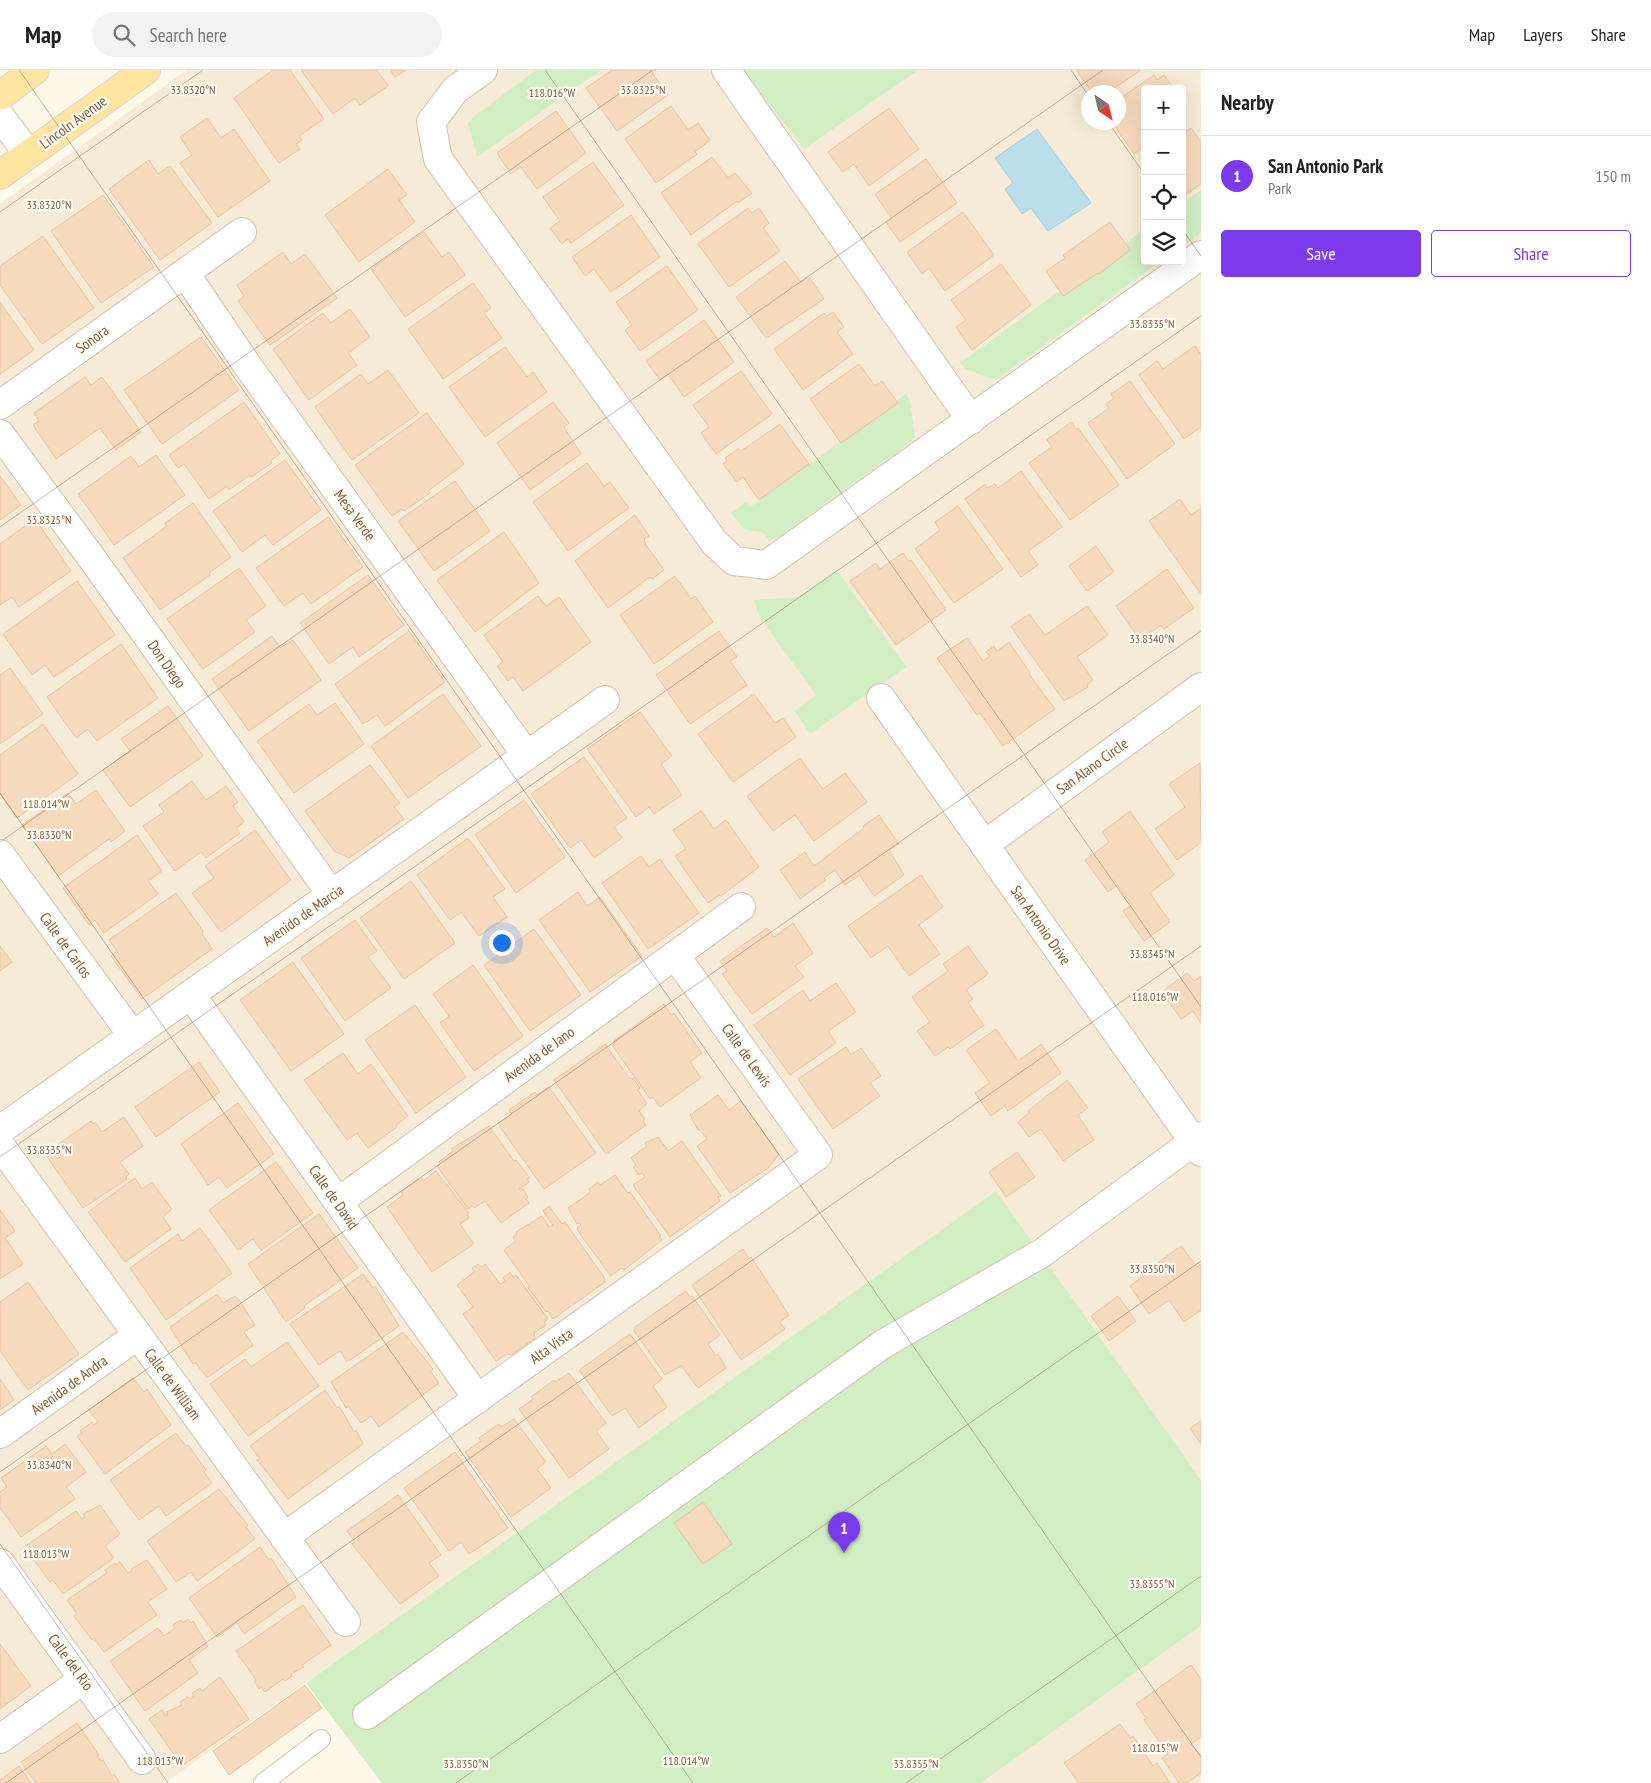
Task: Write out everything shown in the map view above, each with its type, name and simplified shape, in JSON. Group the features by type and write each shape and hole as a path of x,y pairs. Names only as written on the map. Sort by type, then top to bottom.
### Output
{"main road":[{"path":"0,96 36,70"},
{"name":"Lincoln Avenue","path":"0,174 146,70"}],"street":[{"path":"483,70 455,90 431,122 438,159 714,542 734,561 766,566 1201,256"},
{"path":"726,70 971,420"},
{"path":"0,116 28,154"},
{"name":"Sonora","path":"0,406 242,232"},
{"name":"Mesa Verde","path":"185,273 245,362 527,756"},
{"name":"Don Diego","path":"0,434 91,557 332,895"},
{"name":"San Alano Circle","path":"984,845 1201,687"},
{"name":"San Antonio Drive","path":"881,698 1198,1143"},
{"name":"Avenido de Marcia","path":"0,1130 605,700"},
{"name":"Calle de Carlos","path":"0,854 133,1036"},
{"name":"Avenida de Jano","path":"338,1202 741,907"},
{"name":"Calle de Lewis","path":"675,955 818,1155"},
{"name":"Calle de David","path":"191,995 478,1399"},
{"path":"367,1715 883,1344 1042,1253 1198,1143"},
{"name":"Calle de William","path":"0,1145 346,1622"},
{"name":"Alta Vista","path":"284,1537 818,1155"},
{"name":"Avenida de Andra","path":"0,1434 138,1335"},
{"name":"Calle del Rio","path":"0,1563 142,1760"},
{"path":"0,1739 84,1679"}],"lane":[{"path":"263,1783 321,1739"}],"shaded area":[{"path":"187,70 1201,70 1201,1480 995,1192 165,1783 0,1783 0,204"},
{"path":"1201,1626 1201,1783 981,1783"}],"green space":[{"path":"536,70 601,70 477,157 468,123"},
{"path":"743,70 918,70 804,149"},
{"path":"1201,190 1201,233 1186,243 1186,220 1186,200"},
{"path":"1141,232 1141,265 1155,265 996,380 965,369 960,363"},
{"path":"906,394 910,401 915,437 911,442 780,536 770,541 762,532 745,530 731,513 746,502 750,507"},
{"path":"837,570 906,667 810,734 795,711 816,695 759,616 754,600 797,597"},
{"path":"996,1191 1201,1480 1201,1626 981,1783 382,1783 306,1683"}],"water":[{"path":"1037,129 1091,203 1048,231 1031,208 1022,214 1005,189 1013,183 995,158"}],"building":[{"path":"273,70 290,70 324,119 299,136 302,140 296,144 300,149 279,163 234,98"},
{"path":"301,70 377,70 388,86 360,105 355,98 333,114"},
{"path":"390,70 406,70 395,77"},
{"path":"612,70 656,70 652,73 668,95 617,131 586,88"},
{"path":"1076,70 1141,70 1119,85 1087,85"},
{"path":"1154,75 1157,80 1164,75 1171,85 1141,85 1141,149 1134,154 1118,130 1126,130 1126,94"},
{"path":"671,106 688,130 698,123 710,140 695,152 697,154 656,183 625,139"},
{"path":"889,108 919,149 869,186 854,164 843,172 828,152"},
{"path":"556,111 586,153 537,189 521,167 511,174 497,153"},
{"path":"207,118 221,138 234,129 270,181 218,217 180,163 192,155 180,137"},
{"path":"1191,128 1201,142 1201,184 1186,194 1186,175 1186,131"},
{"path":"712,157 728,178 735,173 752,193 738,203 737,201 691,235 661,193"},
{"path":"926,159 957,203 900,242 886,222 892,219 875,194"},
{"path":"149,160 158,174 170,166 212,223 160,260 109,189"},
{"path":"593,162 624,205 571,243 568,239 562,244 550,228 560,221 543,197"},
{"path":"388,169 407,195 399,200 415,222 359,262 325,215"},
{"path":"103,195 154,267 101,303 51,231"},
{"path":"748,208 752,213 759,208 769,223 763,228 780,251 729,287 698,244"},
{"path":"963,212 994,255 945,291 929,268 922,274 907,252"},
{"path":"631,215 660,257 611,292 594,269 585,276 572,257"},
{"path":"1110,222 1130,250 1099,274 1063,296 1046,271 1065,258 1063,255"},
{"path":"424,232 442,257 449,252 465,275 405,317 371,269"},
{"path":"43,236 94,308 42,344 0,285 0,266"},
{"path":"283,252 291,264 305,254 337,298 270,345 238,301 244,296 237,285"},
{"path":"785,261 801,282 809,277 824,299 766,338 736,297"},
{"path":"1001,264 1031,305 972,350 956,327 966,320 951,300"},
{"path":"667,266 698,310 640,351 625,330 632,325 616,302"},
{"path":"473,283 491,308 484,313 502,338 443,379 408,329"},
{"path":"0,302 34,350 0,374"},
{"path":"350,309 370,337 348,353 357,365 309,400 273,349 323,313 331,323"},
{"path":"833,312 844,327 837,332 853,354 803,390 774,349 824,313 827,316"},
{"path":"704,320 734,362 684,397 668,374 660,380 646,361"},
{"path":"201,337 239,390 162,444 124,390"},
{"path":"1195,346 1201,355 1201,427 1184,439 1139,375 1157,361 1163,369"},
{"path":"505,347 527,377 533,372 547,392 485,437 449,387"},
{"path":"859,364 875,386 882,381 898,403 841,443 810,399"},
{"path":"388,370 419,413 352,460 315,407 361,374 368,384"},
{"path":"741,371 772,414 716,454 701,433 709,427 693,405"},
{"path":"85,377 91,385 102,377 141,432 116,450 100,428 56,459 33,425 39,421 34,413"},
{"path":"1130,381 1175,444 1127,479 1088,423 1109,408 1106,404 1114,398 1111,394"},
{"path":"244,402 280,454 270,461 272,463 251,477 250,475 229,490 227,486 209,499 184,464 178,468 169,455"},
{"path":"553,402 569,423 564,427 581,454 530,490 497,443"},
{"path":"427,413 464,464 428,491 430,493 404,511 402,509 392,516 355,465"},
{"path":"1071,422 1077,430 1078,428 1119,485 1070,520 1029,463 1052,447 1047,440"},
{"path":"780,424 809,464 759,500 743,477 737,482 723,464 727,461 725,458 738,449 741,451"},
{"path":"156,455 185,495 114,545 78,494 131,456 139,467"},
{"path":"285,460 321,510 273,545 265,535 242,552 213,511"},
{"path":"587,463 604,486 610,482 629,508 568,551 533,502"},
{"path":"1021,471 1062,527 1028,551 1038,565 1021,577 965,499 985,484 987,488 995,484 998,488"},
{"path":"0,476 21,505 0,520"},
{"path":"455,481 490,531 434,571 398,521"},
{"path":"1180,499 1191,515 1201,508 1201,594 1149,521"},
{"path":"193,503 231,557 209,573 210,575 160,610 123,558 167,526 165,523"},
{"path":"958,506 1003,569 954,603 915,549 940,530 935,522"},
{"path":"635,515 649,536 644,539 646,545 664,570 652,579 650,577 608,608 575,561"},
{"path":"328,517 363,567 311,604 303,593 284,606 256,568"},
{"path":"35,519 71,571 19,607 12,597 0,605 0,544"},
{"path":"504,532 539,583 475,632 437,580"},
{"path":"1096,546 1114,572 1087,591 1069,566"},
{"path":"903,553 909,562 911,560 946,610 896,645 850,581 876,563 880,569"},
{"path":"239,568 266,606 246,620 255,632 203,669 167,619"},
{"path":"1167,569 1194,608 1164,629 1161,625 1140,640 1116,606"},
{"path":"368,575 404,625 359,657 353,647 329,664 300,623"},
{"path":"675,576 691,599 695,596 713,622 654,664 620,615"},
{"path":"77,581 115,635 54,677 45,665 32,675 3,634"},
{"path":"538,596 546,606 559,597 591,642 523,691 513,677 508,681 497,666 503,662 484,635"},
{"path":"1087,606 1108,635 1077,657 1093,680 1087,685 1088,687 1064,701 1011,627 1029,614 1045,635"},
{"path":"409,631 445,682 385,726 377,715 363,724 335,684"},
{"path":"719,631 737,657 730,661 747,685 690,724 656,675"},
{"path":"272,636 280,648 293,640 321,680 249,731 212,679"},
{"path":"967,638 983,661 990,656 986,652 994,646 997,651 1009,642 1029,674 1055,709 1003,746 980,713 977,715 937,658"},
{"path":"121,644 158,698 97,741 88,729 76,738 47,697"},
{"path":"10,668 43,714 0,744 0,675"},
{"path":"443,694 481,746 408,798 371,746"},
{"path":"754,694 775,723 783,718 796,737 733,782 698,734"},
{"path":"335,703 364,744 294,793 257,741 309,704 317,715"},
{"path":"168,706 203,756 130,807 103,770 130,751 121,739"},
{"path":"640,712 672,756 661,764 682,795 654,814 649,807 636,817 587,749"},
{"path":"43,724 78,774 17,818 0,794 0,755"},
{"path":"584,757 627,818 614,827 622,838 594,858 581,840 570,848 531,794"},
{"path":"800,758 823,789 845,773 867,802 814,841 795,815 773,831 747,796"},
{"path":"1200,763 1201,842 1177,860 1155,829 1185,807 1169,784"},
{"path":"370,765 400,803 394,807 404,819 349,858 334,851 305,811"},
{"path":"192,781 206,800 226,786 238,802 233,806 244,822 236,828 240,833 206,858 201,852 175,871 143,826 164,812 159,805"},
{"path":"96,790 125,831 111,842 109,839 58,876 22,825 68,793 76,804"},
{"path":"524,800 565,857 516,893 475,835"},
{"path":"701,811 714,829 726,820 759,867 721,896 719,895 708,903 675,856 686,849 673,830"},
{"path":"1130,811 1174,875 1150,893 1170,922 1144,941 1123,911 1132,905 1117,885 1108,892 1085,860 1109,842 1102,832"},
{"path":"879,815 899,844 889,850 904,875 874,896 860,875 845,885 835,870 824,878 826,880 800,899 780,870 805,852 814,866"},
{"path":"255,830 291,880 221,932 192,893 214,878 205,866"},
{"path":"137,835 162,871 148,881 158,894 104,933 95,920 89,925 63,888"},
{"path":"468,838 505,889 493,897 507,917 479,936 461,912 450,920 417,875"},
{"path":"641,856 649,867 660,859 699,913 648,949 602,883"},
{"path":"921,875 943,907 919,925 940,954 909,976 888,946 871,958 848,926"},
{"path":"411,881 455,943 404,979 360,918"},
{"path":"578,892 587,906 600,897 642,956 590,992 539,920"},
{"path":"176,893 203,931 202,934 212,949 142,999 111,956 117,951 109,940"},
{"path":"355,920 377,951 368,957 391,988 345,1021 301,958"},
{"path":"793,923 813,953 795,966 804,977 752,1014 722,974 727,971 720,961 767,928 774,937"},
{"path":"534,929 581,995 530,1031 484,965"},
{"path":"0,946 12,962 0,971"},
{"path":"968,946 988,974 966,990 973,999 968,1003 984,1025 950,1049 948,1047 935,1056 917,1031 930,1022 912,997 948,971 943,964"},
{"path":"293,962 344,1034 291,1071 240,1000"},
{"path":"473,965 523,1036 474,1071 440,1023 449,1016 433,994"},
{"path":"1187,973 1194,981 1201,976 1201,1023 1193,1011 1181,1019 1162,992"},
{"path":"836,983 856,1012 828,1031 836,1043 790,1075 754,1025 803,990 810,1001"},
{"path":"664,1004 671,1015 674,1013 702,1053 690,1062 701,1078 660,1107 653,1097 650,1099 612,1045 615,1043 614,1041"},
{"path":"415,1005 466,1077 416,1113 365,1040"},
{"path":"996,1029 1018,1061 1041,1044 1061,1073 1008,1111 1005,1106 991,1116 975,1093 990,1083 966,1050"},
{"path":"605,1044 630,1079 633,1078 640,1088 638,1090 647,1104 639,1111 645,1119 643,1121 646,1125 606,1154 554,1080"},
{"path":"846,1047 851,1055 861,1048 881,1076 870,1083 880,1096 833,1129 798,1079"},
{"path":"343,1053 358,1074 371,1064 408,1116 396,1125 397,1127 368,1148 357,1133 347,1140 304,1080"},
{"path":"199,1062 220,1092 156,1137 135,1107"},
{"path":"1067,1080 1088,1108 1078,1115 1094,1140 1063,1161 1041,1129 1029,1137 1018,1122 1029,1113 1028,1111"},
{"path":"549,1087 596,1153 544,1189 498,1124 512,1114 509,1110 535,1092 537,1095"},
{"path":"718,1095 729,1110 741,1101 779,1154 768,1168 730,1193 697,1146 707,1139 698,1130 690,1115"},
{"path":"238,1103 274,1154 227,1188 219,1177 208,1185 181,1144"},
{"path":"124,1117 143,1146 120,1162 129,1174 126,1177 127,1179 83,1208 47,1157 49,1155 47,1152 91,1121 93,1124 95,1122 102,1132"},
{"path":"489,1126 514,1161 516,1160 530,1178 527,1179 529,1182 519,1189 523,1189 529,1203 501,1223 485,1201 474,1208 472,1206 468,1209 437,1166 440,1164 439,1162 453,1151 451,1149"},
{"path":"658,1137 668,1151 682,1141 721,1196 718,1197 720,1201 670,1237 633,1185 645,1177 642,1173 639,1175 633,1167 636,1165 631,1158 647,1146 645,1143"},
{"path":"1017,1152 1035,1177 1006,1197 989,1172"},
{"path":"276,1162 313,1213 261,1250 253,1239 238,1250 209,1210"},
{"path":"436,1171 469,1213 467,1214 469,1218 460,1224 474,1244 432,1272 387,1207 403,1195 401,1192 421,1178 423,1181"},
{"path":"615,1175 628,1193 630,1192 662,1240 624,1270 622,1268 611,1276 580,1234 577,1228 581,1225 577,1224 568,1208 591,1192 589,1189 598,1182 600,1185"},
{"path":"135,1178 142,1189 152,1182 172,1209 163,1217 171,1229 125,1262 88,1212"},
{"path":"549,1206 562,1224 565,1222 604,1277 605,1282 553,1319 528,1288 530,1287 504,1250 516,1241 513,1237 517,1234 516,1232 542,1216 549,1227 553,1225 543,1211"},
{"path":"0,1210 15,1231 5,1238 23,1264 0,1279"},
{"path":"319,1214 358,1268 304,1306 305,1308 286,1322 248,1264"},
{"path":"200,1228 232,1273 166,1320 130,1268 178,1234 182,1241"},
{"path":"1181,1246 1197,1267 1201,1264 1201,1310 1184,1322 1169,1300 1149,1314 1130,1286"},
{"path":"743,1249 749,1259 751,1257 789,1315 780,1322 785,1329 741,1360 692,1285"},
{"path":"478,1264 481,1267 485,1264 500,1284 506,1281 503,1278 510,1272 513,1277 516,1275 548,1319 544,1322 546,1325 534,1333 535,1338 511,1355 507,1354 496,1361 463,1314 473,1307 457,1285 474,1272 472,1268"},
{"path":"363,1274 373,1288 375,1286 399,1326 347,1362 340,1351 319,1365 290,1324"},
{"path":"28,1282 79,1354 28,1390 0,1351 0,1302"},
{"path":"686,1291 690,1297 692,1296 720,1335 708,1344 716,1356 718,1354 726,1368 698,1388 681,1366 665,1375 634,1331 635,1327"},
{"path":"217,1294 223,1303 235,1296 239,1300 255,1325 244,1332 253,1345 207,1378 195,1362 193,1364 170,1327"},
{"path":"1118,1296 1136,1321 1109,1341 1091,1316"},
{"path":"403,1332 433,1369 430,1371 439,1383 379,1427 371,1416 361,1423 348,1406 346,1408 331,1382"},
{"path":"630,1334 662,1379 653,1386 667,1407 639,1428 625,1408 612,1416 579,1370"},
{"path":"287,1342 319,1386 248,1436 210,1384 245,1359 251,1367"},
{"path":"569,1373 606,1423 596,1431 609,1449 569,1478 519,1409 533,1399 531,1397 554,1380 556,1382"},
{"path":"133,1378 144,1392 147,1389 171,1425 105,1474 77,1436 82,1433 80,1431 92,1422 94,1425 98,1422 89,1410"},
{"path":"0,1379 14,1400 0,1410"},
{"path":"325,1390 337,1408 339,1406 354,1432 356,1430 363,1444 288,1499 257,1460 260,1459 250,1446"},
{"path":"514,1419 546,1462 537,1469 551,1488 511,1517 465,1452 481,1441 479,1438 499,1424 501,1427"},
{"path":"1201,1421 1201,1444 1190,1428"},
{"path":"176,1433 186,1446 188,1445 206,1470 204,1472 212,1483 166,1516 159,1506 139,1520 110,1480"},
{"path":"65,1444 86,1472 66,1487 75,1499 21,1537 0,1508 0,1492 7,1487 1,1478 46,1446 52,1454"},
{"path":"455,1452 508,1528 469,1554 461,1542 449,1551 404,1488"},
{"path":"219,1489 248,1525 246,1527 255,1539 197,1581 191,1572 176,1582 147,1541"},
{"path":"398,1495 441,1555 429,1563 439,1576 400,1604 352,1544 355,1542 347,1531"},
{"path":"703,1502 732,1544 703,1564 674,1523"},
{"path":"100,1505 120,1534 105,1546 114,1558 63,1594 53,1580 50,1582 32,1557 35,1555 27,1545 76,1511 82,1519 85,1517 83,1514"},
{"path":"260,1547 269,1560 271,1558 296,1597 244,1634 237,1623 217,1637 189,1598"},
{"path":"147,1560 167,1589 148,1602 157,1615 104,1652 94,1638 92,1640 74,1616 77,1614 67,1600 107,1573 105,1570 115,1563 116,1565 120,1562 128,1573 132,1571 131,1569"},
{"path":"303,1605 331,1645 302,1665 304,1667 291,1674 292,1676 285,1681 283,1679 265,1692 261,1687 259,1689 254,1681 256,1680 236,1651"},
{"path":"188,1619 191,1623 193,1621 208,1646 189,1660 198,1673 145,1711 110,1661 158,1628 164,1636 175,1628 173,1625 181,1620 183,1623"},
{"path":"0,1644 31,1686 0,1709"},
{"path":"1191,1665 1201,1679 1201,1737 1191,1744 1201,1757 1201,1773 1187,1783 1179,1783 1162,1758 1168,1754 1144,1720 1146,1718 1136,1704"},
{"path":"220,1677 249,1719 182,1766 149,1719 162,1710 166,1716 168,1715 166,1712 182,1705 180,1702 188,1697 190,1699 194,1696 192,1693 200,1688 202,1691"},
{"path":"305,1685 322,1708 229,1775 213,1751"},
{"path":"77,1723 99,1755 97,1756 101,1761 103,1760 112,1776 114,1774 120,1783 36,1783 21,1762"},
{"path":"1120,1724 1130,1738 1133,1736 1153,1766 1157,1763 1170,1783 1079,1783 1064,1763"},
{"path":"19,1766 31,1783 0,1783 0,1780"}],"place":[{"name":"San Antonio Park","path":"844,1553"}]}
